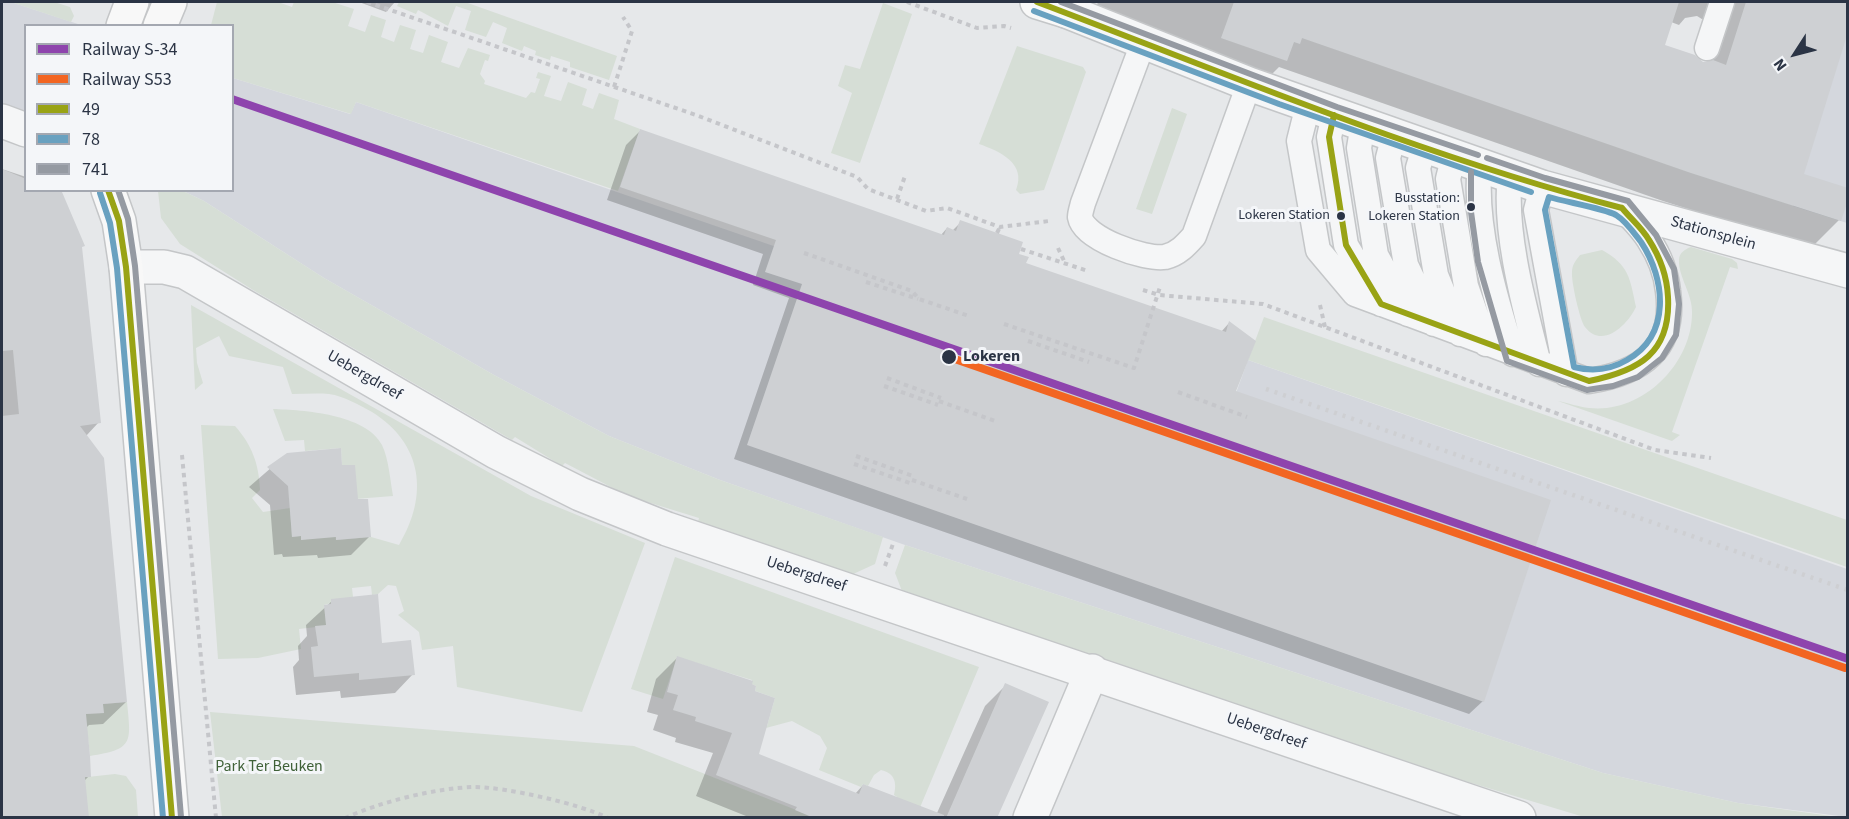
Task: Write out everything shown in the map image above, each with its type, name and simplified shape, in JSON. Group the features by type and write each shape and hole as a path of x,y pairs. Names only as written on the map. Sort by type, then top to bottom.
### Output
{"street":[{"path":"124,24 132,2"},
{"path":"161,24 170,2"},
{"name":"Stationsplein","path":"1057,5 1143,43 1249,84 1542,186 1848,271"},
{"path":"2,121 24,129"},
{"path":"109,192 119,221 126,267 172,818"},
{"name":"Uebergdreef","path":"126,267 164,267 184,272 496,452 580,494 667,529 1092,671 1416,785 1519,818"},
{"path":"1030,818 1092,671"}],"lane":[{"path":"1707,48 1722,2"},
{"path":"1143,43 1109,128 1083,203 1080,217 1088,231 1098,239 1150,257 1165,257 1179,251 1194,236 1249,84"},
{"path":"1335,115 1299,141 1318,250 1355,294 1588,381 1610,378 1633,369 1655,352 1667,332 1670,305 1666,273 1649,240 1622,208"},
{"path":"1335,115 1329,137 1346,245 1382,304"},
{"path":"1335,115 1359,148 1376,255 1408,314"},
{"path":"1394,135 1388,158 1406,265 1434,324"},
{"path":"1453,155 1418,168 1436,275 1460,334"},
{"path":"1453,155 1448,179 1466,286 1486,344"},
{"path":"1453,155 1477,189 1495,296 1513,354"},
{"path":"1510,175 1508,208 1524,306 1539,364"},
{"path":"1542,186 1536,210 1566,374"}],"path":[{"path":"367,2 696,115 857,177 868,189 926,211 947,208 1000,227 1080,217"},
{"path":"907,2 977,28"},
{"path":"614,87 632,32 623,17"},
{"path":"897,199 905,176"},
{"path":"997,233 1000,227"},
{"path":"1021,249 1065,263"},
{"path":"804,253 912,291 919,299"},
{"path":"1004,324 1134,368 1159,296 1165,257"},
{"path":"866,282 969,316"},
{"path":"1159,296 1263,304 1655,450 1711,458"},
{"path":"1028,341 1089,362"},
{"path":"887,378 939,401 995,421"},
{"path":"884,386 939,401"},
{"path":"1178,392 1247,417"},
{"path":"181,447 216,818"},
{"path":"856,456 912,480"},
{"path":"854,464 912,480 967,499"},
{"path":"345,818 374,804 475,787 515,793 594,811 608,818"}],"shaded area":[{"path":"2,2 11,2 78,24 24,24 24,116 2,108"},
{"path":"1847,32 1847,223 1793,206"},
{"path":"234,78 350,114 356,102 1232,404 1248,360 1847,569 1847,817 1738,803 1603,773 905,545 720,480 609,436 494,375 324,278 204,201 185,192 234,192"}],"green space":[{"path":"11,2 54,2 70,7 74,16 71,22"},
{"path":"217,2 278,2 292,7 294,2 332,2 354,9 348,26 365,32 371,15 386,20 381,37 394,42 400,25 416,30 410,49 423,53 429,35 448,42 441,62 459,68 468,48 490,55 488,61 485,60 480,74 485,81 484,84 526,98 531,92 535,93 540,79 536,78 538,72 551,76 544,96 561,101 568,82 587,89 582,105 593,109 599,93 619,100 614,119 640,129 618,191 356,102 351,114 234,78 234,24 211,24"},
{"path":"399,2 465,2 617,56 609,80 570,67 570,62 551,56 550,60 535,55 536,51 524,46 522,51 502,43 507,28 493,22 486,37 465,30 471,11 456,6 448,26 418,10 416,14 397,6"},
{"path":"883,3 912,14 860,163 831,153 852,93 838,86 845,65 860,69"},
{"path":"1017,46 1083,67 1086,72 1044,190 1020,194 1016,190 1018,172 1014,165 995,150 979,144"},
{"path":"1172,108 1187,114 1152,214 1136,209"},
{"path":"158,192 185,192 204,201 324,278 494,375 609,436 720,480 883,537 875,564 851,575 698,522 699,518 628,496 565,463 562,466 515,437 512,440 253,290 180,244 161,218"},
{"path":"1691,247 1732,259 1737,263 1738,269 1730,267 1672,432 1680,435 1672,441 1558,401 1589,408 1609,408 1627,403 1645,394 1673,367 1690,332 1692,306 1679,260 1680,255"},
{"path":"1602,250 1618,261 1627,273 1636,307 1621,327 1607,335 1599,336 1592,333 1583,323 1574,292 1572,272 1573,265 1580,255"},
{"path":"191,305 531,496 645,543 582,712 457,687 453,646 422,650 419,632 398,615 404,611 396,586 388,585 378,594 372,595 371,586 352,588 353,597 324,605 326,623 333,625 299,629 301,649 258,658 218,659 201,425 235,426 246,440 256,463 260,490 252,498 263,512 290,508 292,537 301,536 301,540 335,533 336,540 371,537 399,545 415,508 416,472 411,455 402,439 372,412 335,395 292,394 283,367 229,356 219,336 196,348 197,363 203,383 195,390"},
{"path":"1264,317 1847,520 1847,567 1248,360"},
{"path":"273,409 333,416 362,426 382,445 388,464 393,496 355,499 355,465 342,465 341,448 305,451 304,440 285,441"},
{"path":"905,545 1603,773 1738,803 1838,817 1584,817 1349,746 902,591 895,573"},
{"path":"675,557 979,667 916,817 888,817 897,797 894,795 894,779 886,771 881,770 874,775 868,786 863,784 861,787 819,770 827,748 820,736 792,721 740,735 746,719 767,726 775,698 755,691 756,686 752,684 752,680 677,657 663,699 631,689"},
{"path":"127,702 129,735 127,742 115,750 90,756 88,738 75,739 73,714 103,713 103,704"},
{"name":"Park Ter Beuken","path":"210,712 634,746 814,817 222,817"},
{"path":"115,774 126,776 136,790 138,817 89,818 60,780"}],"building":[{"path":"1234,2 1679,2 1665,45 1695,55 1703,62 1713,60 1726,65 1746,2 1848,2 1848,32 1804,174 1848,188 1848,200 1841,221 1691,173 1302,38 1300,44 1294,42 1287,61 1221,38"},
{"path":"640,129 944,235 947,227 956,231 960,220 1023,242 1019,254 1029,257 1026,263 1226,332 1229,321 1256,341 1236,391 1551,500 1484,702 747,445 802,284 765,272 776,240 620,187"},
{"path":"2,169 24,178 24,192 62,192 85,246 82,247 101,423 80,426 104,458 127,702 103,704 104,713 86,714 91,777 85,777 89,818 2,818 2,416 19,414 13,350 2,351"},
{"path":"341,448 342,465 355,465 358,499 368,499 371,537 301,540 301,536 292,537 288,486 267,467 287,453"},
{"path":"378,594 382,643 411,640 415,675 359,680 359,673 314,677 311,647 318,646 315,626 326,625 324,605 331,604 331,599"},
{"path":"677,656 753,681 752,684 756,686 755,691 775,698 759,754 859,794 863,784 944,815 944,818 814,818 795,810 797,807 716,775 732,733 695,721 696,717 673,710 678,695 667,692"},
{"path":"1005,683 1049,702 997,818 946,818"}],"railway":[{"path":"1266,389 1848,590"}],"rail line":[{"name":"S-34","path":"234,100 1848,659"},
{"name":"S53","path":"949,357 1845,668"}],"transit line":[{"name":"49","path":"1037,2 1254,86 1400,139 1473,164 1622,208"},
{"name":"741","path":"1061,2 1337,107 1478,155"},
{"name":"78","path":"1034,11 1279,104 1531,192"},
{"name":"49","path":"1334,115 1329,137 1346,245 1381,304 1589,381 1623,372 1648,356 1658,346 1668,316 1668,297 1660,260 1646,236 1622,208"},
{"name":"741","path":"1471,172 1471,212 1478,262 1507,361 1587,390 1613,386 1638,377 1662,358 1676,335 1679,304 1674,269 1656,235 1628,201 1545,178 1487,158"},
{"name":"49","path":"109,192 119,221 126,267 172,818"},
{"name":"741","path":"119,192 128,219 135,266 181,817"},
{"name":"78","path":"100,193 110,223 117,268 163,818"},
{"name":"78","path":"1549,197 1616,215 1641,242 1656,273 1660,306 1651,336 1641,349 1627,360 1614,366 1595,370 1574,367 1545,210 1549,197"}],"place":[{"name":"Busstation: Lokeren Station","path":"1471,207"},
{"name":"Lokeren Station","path":"1341,216"},
{"name":"Lokeren","path":"949,357"}]}
